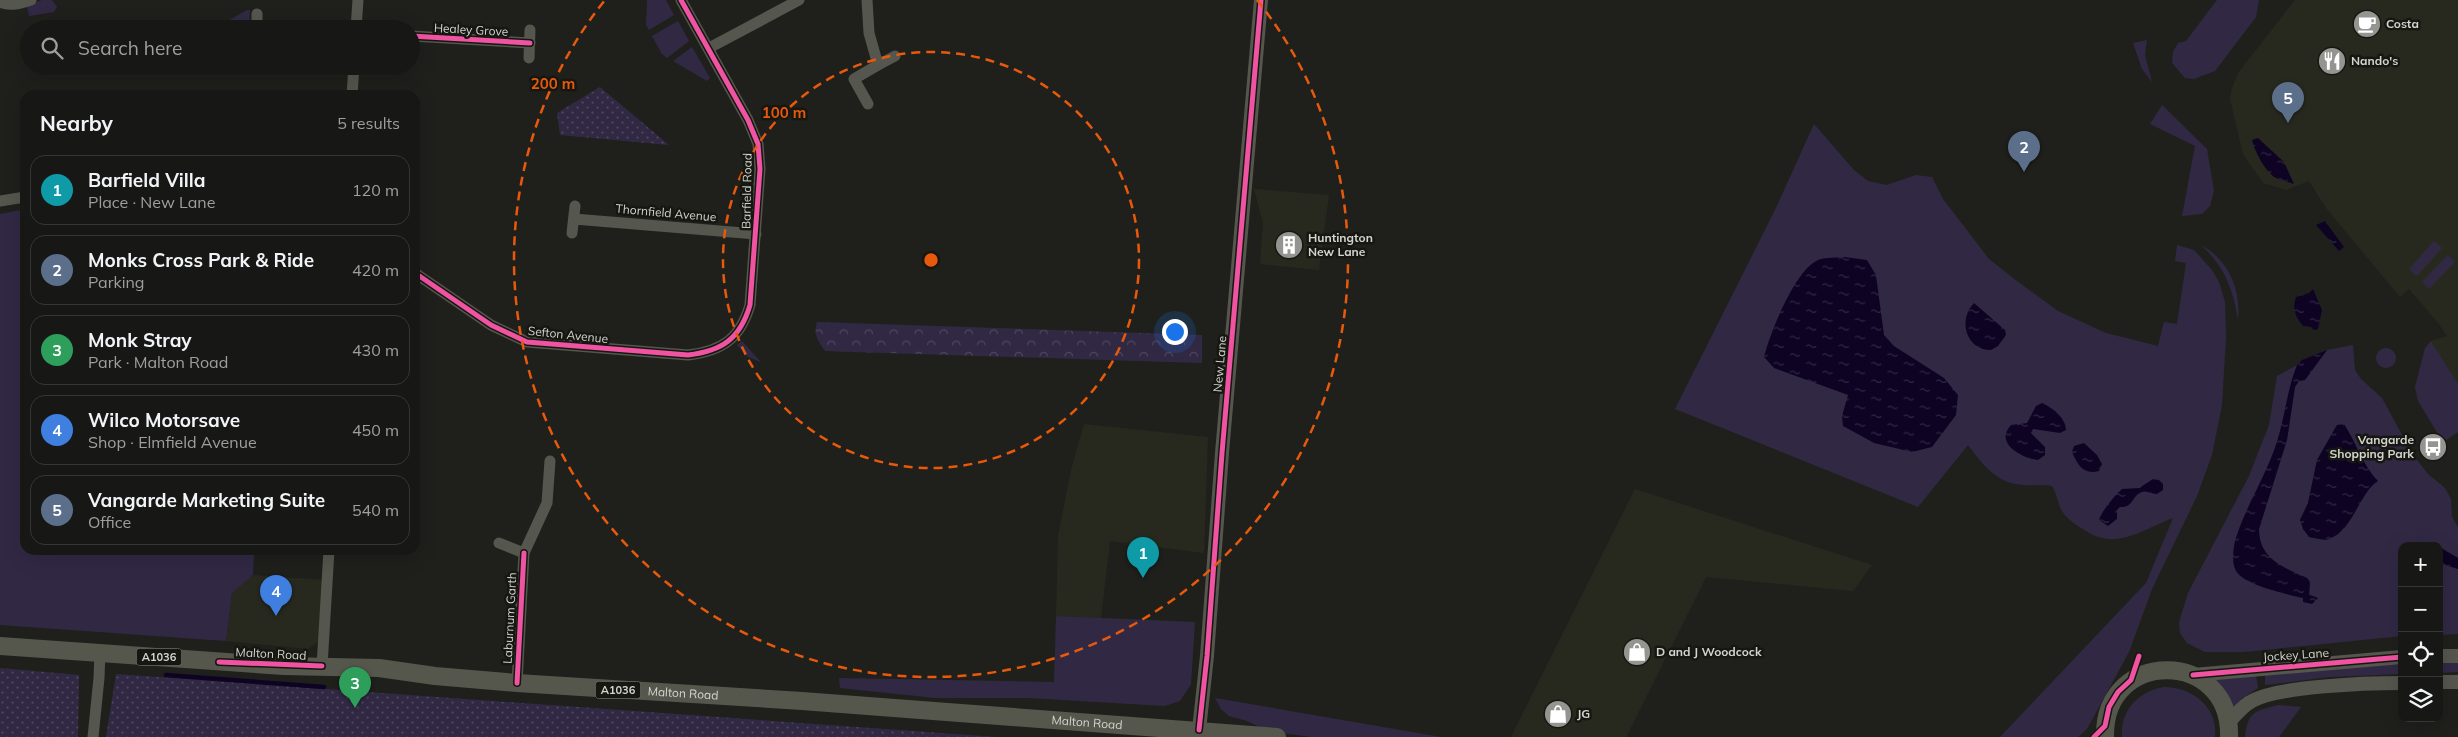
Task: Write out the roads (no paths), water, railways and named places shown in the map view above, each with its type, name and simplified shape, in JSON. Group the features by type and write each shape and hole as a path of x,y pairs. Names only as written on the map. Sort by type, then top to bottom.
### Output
{"main road":[{"name":"Malton Road","path":"0,646 276,665 379,668 435,676 516,683 1277,737"},
{"path":"2101,733 2109,707 2118,692 2131,680 2148,672 2167,669 2193,675 2206,683 2224,707 2229,733"}],"street":[{"path":"0,2 14,4 31,0"},
{"path":"357,20 358,0"},
{"name":"Barfield Road","path":"681,0 748,120 758,144 760,169 750,305 744,323 734,337"},
{"path":"708,48 799,0"},
{"path":"867,0 869,34 878,65"},
{"name":"New Lane","path":"1199,730 1207,656 1261,0"},
{"path":"257,14 257,20"},
{"path":"530,30 530,58"},
{"name":"Healey Grove","path":"420,37 530,43"},
{"path":"868,104 854,79 895,56"},
{"path":"352,90 353,75"},
{"path":"0,201 20,198"},
{"path":"572,233 575,206"},
{"name":"Thornfield Avenue","path":"574,219 756,234"},
{"name":"Sefton Avenue","path":"420,276 491,325 527,342 688,355 713,351 734,337"},
{"path":"499,543 524,553 547,503 550,461"},
{"name":"Laburnum Garth","path":"516,683 524,553"},
{"path":"322,666 329,555"},
{"path":"93,737 100,652"},
{"path":"2443,656 2458,656"},
{"name":"Jockey Lane","path":"2193,675 2398,657"},
{"path":"2443,682 2458,682"},
{"path":"2229,733 2249,702 2261,696 2291,690 2398,683"}],"water":[{"path":"2258,138 2284,162 2294,184 2278,179 2265,168 2252,140"},
{"path":"2325,221 2344,247 2339,251 2316,225"},
{"path":"1845,257 1867,260 1876,275 1884,335 1894,346 1944,378 1958,395 1956,415 1932,447 1912,452 1874,443 1843,426 1842,416 1848,395 1774,368 1764,357 1785,303 1792,289 1809,266 1818,260"},
{"path":"2313,289 2322,310 2318,329 2314,330 2311,327 2303,326 2296,316 2294,309 2296,297 2309,293"},
{"path":"1974,303 2005,330 2006,335 1998,346 1991,350 1982,349 1975,345 1967,332 1965,325 1966,317"},
{"path":"2327,350 2305,380 2299,381 2295,387 2287,440 2259,529 2263,548 2268,555 2281,566 2307,578 2310,582 2309,595 2318,598 2312,604 2303,602 2303,598 2269,589 2244,578 2236,571 2233,553 2239,528 2277,442 2297,365 2302,360"},
{"path":"2042,403 2058,414 2064,421 2066,430 2060,433 2033,429 2031,433 2045,447 2045,455 2038,460 2018,453 2008,443 2006,438 2011,425 2027,423 2036,406"},
{"path":"2344,424 2368,468 2378,481 2371,487 2343,529 2336,535 2324,540 2309,537 2303,529 2300,520 2308,503 2317,460 2337,425"},
{"path":"2084,443 2097,455 2102,464 2099,471 2089,472 2082,468 2072,452 2074,446"},
{"path":"2153,479 2159,480 2163,484 2163,490 2157,494 2145,491 2138,494 2128,506 2120,507 2117,510 2117,519 2108,526 2099,520 2102,513 2122,489 2139,488"},
{"path":"2443,549 2458,558 2458,569 2443,564"}],"waterway":[{"path":"166,675 324,687"}],"place":[{"name":"Costa","path":"2367,24"},
{"name":"Nando's","path":"2332,61"},
{"name":"Vangarde Marketing Suite","path":"2288,123"},
{"name":"Monks Cross Park & Ride","path":"2024,172"},
{"name":"Huntington New Lane","path":"1289,245"},
{"name":"Vangarde Shopping Park","path":"2433,447"},
{"name":"Barfield Villa","path":"1143,578"},
{"name":"Wilco Motorsave","path":"276,616"},
{"name":"D and J Woodcock","path":"1637,652"},
{"name":"Monk Stray","path":"355,708"},
{"name":"JG","path":"1558,714"}]}
